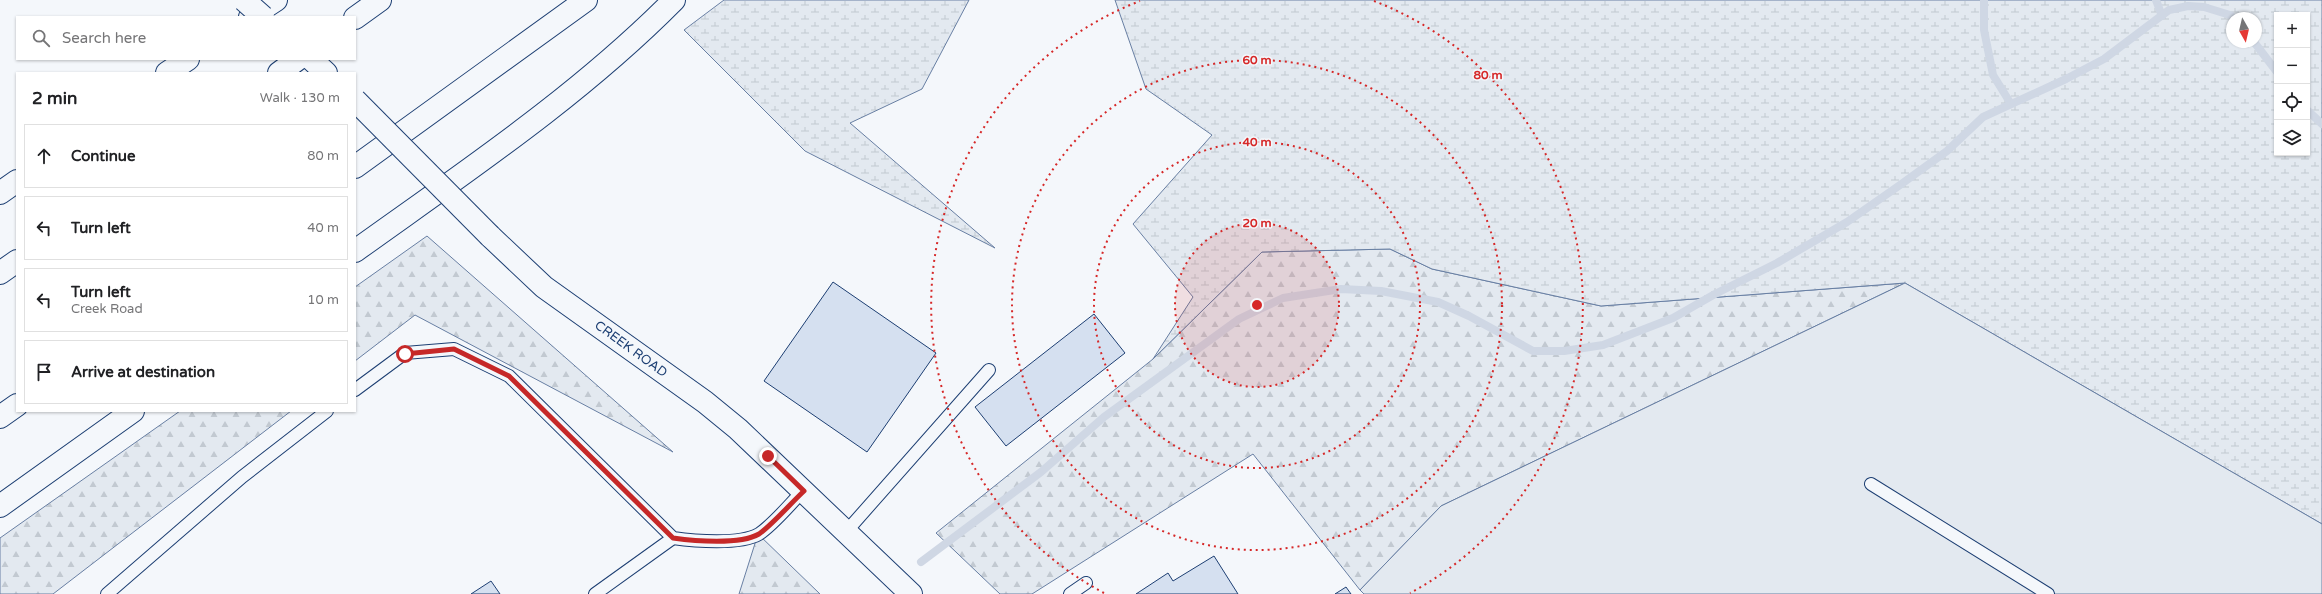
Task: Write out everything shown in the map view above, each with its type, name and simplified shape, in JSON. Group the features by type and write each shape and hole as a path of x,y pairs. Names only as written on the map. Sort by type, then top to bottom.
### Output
{"main road":[{"path":"244,0 262,16"},
{"path":"252,16 276,0"},
{"path":"356,17 380,0"},
{"path":"356,166 586,0"},
{"path":"356,250 521,131 589,79 644,31 674,0"},
{"path":"168,72 186,60"},
{"path":"280,72 297,60"},
{"path":"311,60 325,72"},
{"name":"CREEK ROAD","path":"356,101 490,236 544,287 705,402 738,429 910,594"},
{"path":"0,194 16,182"},
{"path":"0,274 16,262"},
{"path":"0,417 16,406"},
{"path":"0,506 131,412"}],"lane":[{"path":"356,389 405,354 454,349 509,376 673,538 698,542 729,541 758,534 804,491"},
{"path":"845,532 989,370"},
{"path":"107,594 242,477 326,412"},
{"path":"1871,484 2048,594"},
{"path":"595,594 673,538"},
{"path":"1070,594 1086,583"}],"green space":[{"path":"724,0 969,0 922,89 850,123 995,248 805,151 684,30"},
{"path":"1115,0 2322,0 2322,524 1905,283 1601,306 1432,269 1390,249 1262,252 1153,359 1193,297 1133,224 1212,135 1146,89"},
{"path":"427,236 673,452 415,315 356,360 356,286"},
{"path":"1390,249 1432,269 1601,306 1905,283 1441,506 1360,590 1253,454 1032,594 1000,594 936,533 1153,359 1262,252"},
{"path":"1905,283 2322,524 2322,594 1364,594 1360,590 1441,506"},
{"path":"179,412 290,412 53,594 0,594 0,538"},
{"path":"758,534 820,594 739,594"}],"building":[{"path":"833,282 936,353 867,452 764,381"},
{"path":"1094,314 1125,353 1006,446 975,407"},
{"path":"1214,556 1238,594 1136,594 1168,573 1173,581"},
{"path":"491,581 500,594 471,594"},
{"path":"1346,587 1351,594 1335,594"}],"waterway":[{"path":"1984,0 1984,30 1993,75 2011,104"},
{"path":"2156,0 2162,16"},
{"path":"921,562 1041,472 1104,417 1239,319 1283,298 1341,289 1381,291 1438,302 1469,316 1533,351 1564,351 1603,345 1673,318 1715,294 1777,263 1847,222 1947,151 1983,117 2066,79 2104,59 2169,10 2188,6 2204,7 2226,14"},
{"path":"2259,48 2274,68"},
{"path":"2310,113 2322,124"}],"route":[{"path":"405,354 454,349 509,376 673,538 698,542 729,541 758,534 804,491 768,456"}]}
